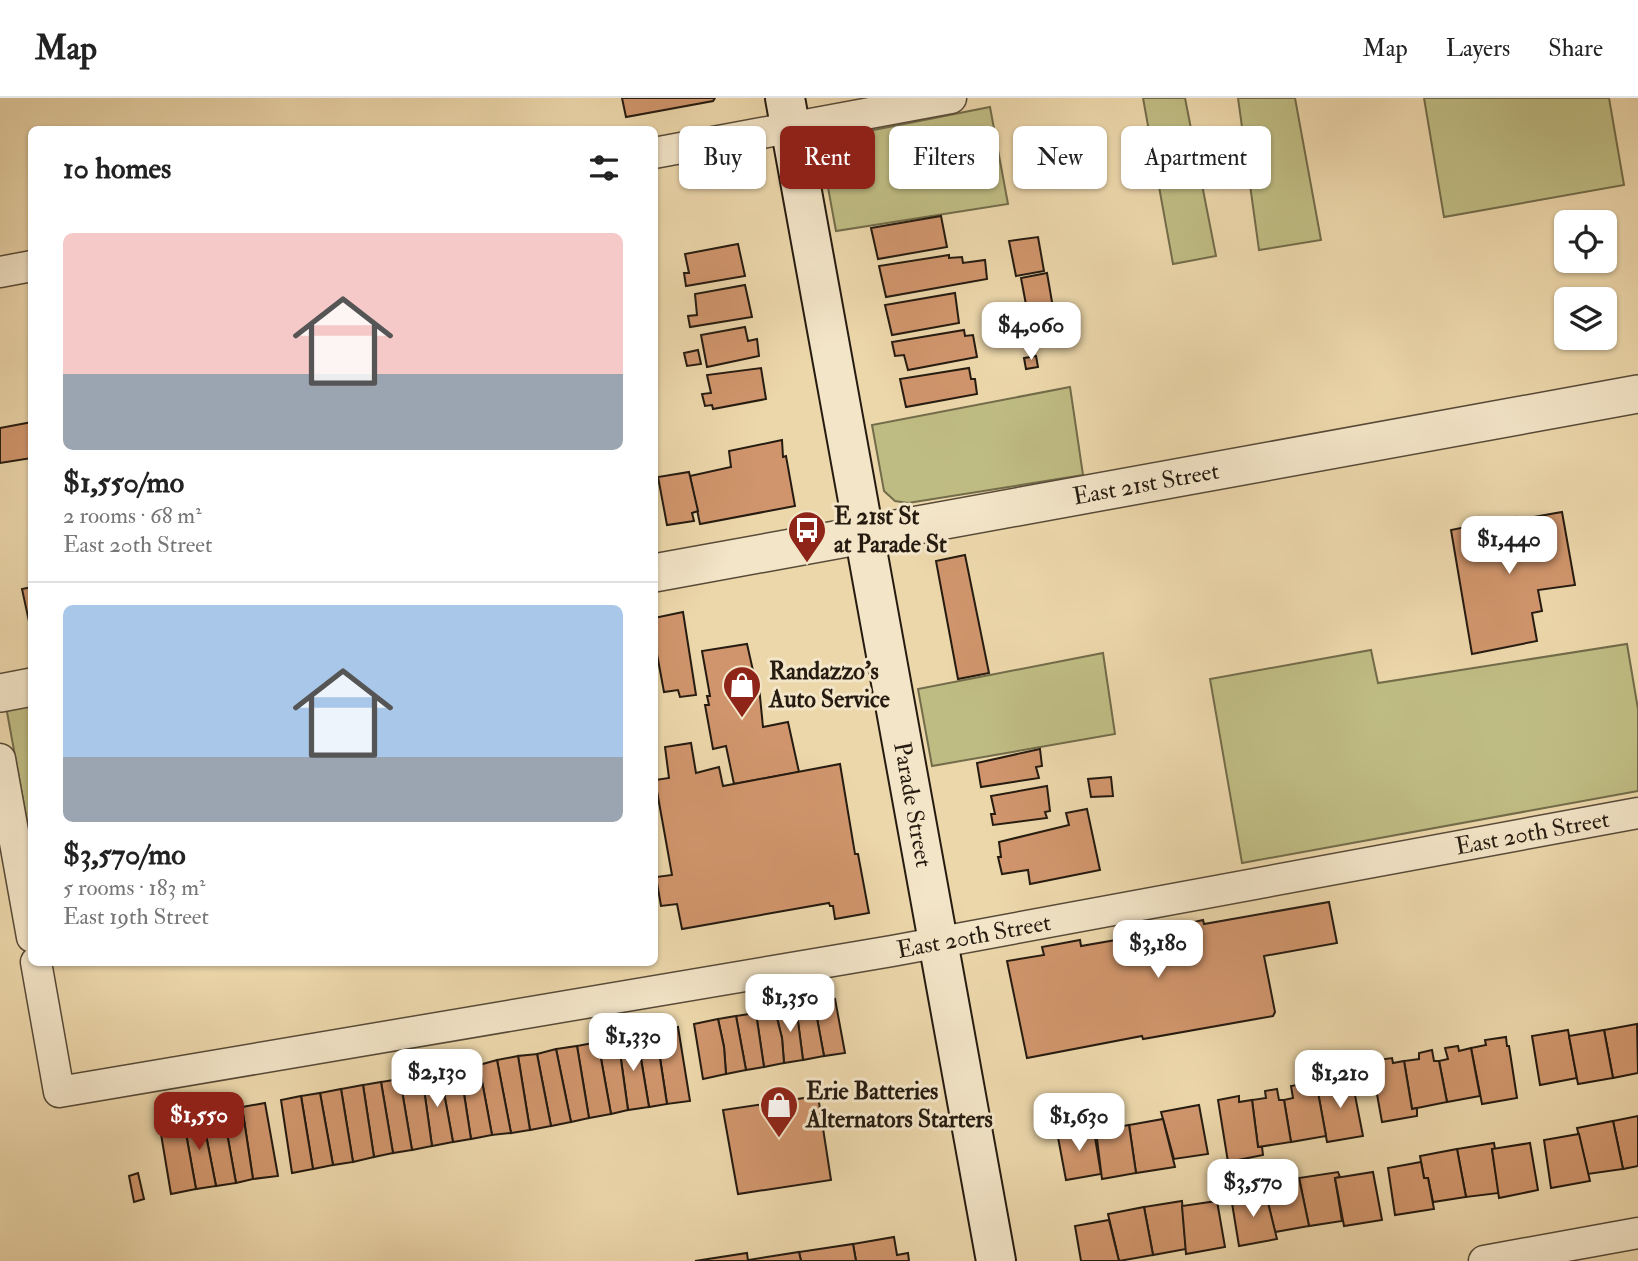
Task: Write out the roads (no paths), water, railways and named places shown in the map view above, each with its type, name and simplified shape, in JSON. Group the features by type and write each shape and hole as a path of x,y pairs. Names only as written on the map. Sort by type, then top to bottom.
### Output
{"main road":[{"name":"Parade Street","path":"788,113 996,1261"}],"street":[{"path":"658,152 788,113 951,98"},
{"path":"0,272 28,267"},
{"name":"East 21st Street","path":"658,572 1638,394"},
{"path":"0,693 28,688"},
{"path":"0,758 28,915"},
{"name":"East 20th Street","path":"37,966 59,1092 939,943 1638,813"},
{"path":"1484,1261 1638,1233"}],"place":[{"name":"E 21st St at Parade St","path":"807,564"},
{"name":"Randazzo's Auto Service","path":"742,719"},
{"name":"Erie Batteries Alternators Starters","path":"779,1139"}]}
